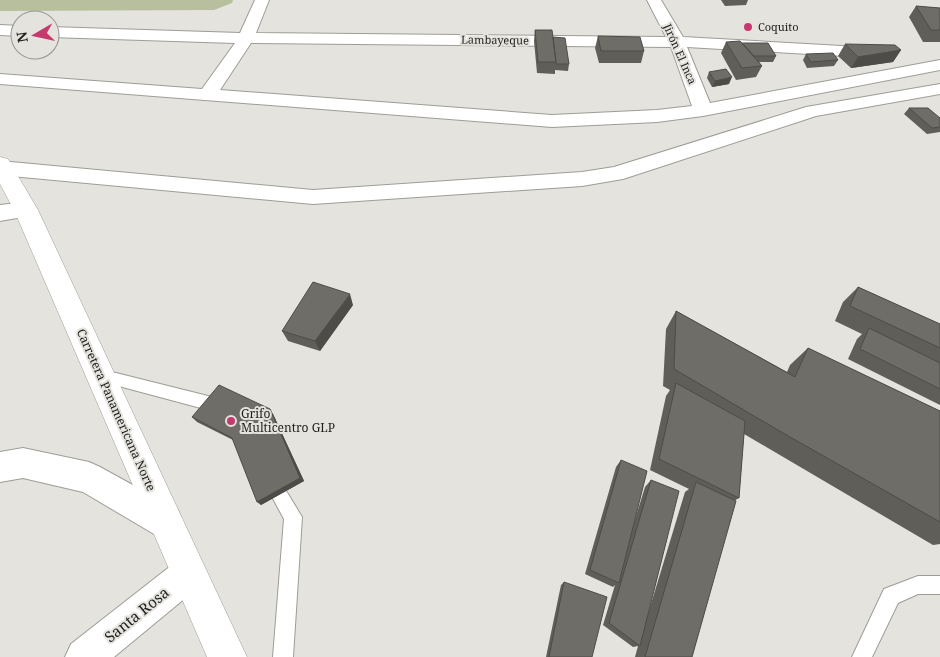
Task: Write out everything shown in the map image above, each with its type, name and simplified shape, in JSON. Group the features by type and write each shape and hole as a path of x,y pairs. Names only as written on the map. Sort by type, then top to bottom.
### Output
{"highway":[{"name":"Carretera Panamericana Norte","path":"1,167 13,212 100,374 227,657"}],"street":[{"path":"208,94 246,38 262,0"},
{"name":"Jirón El Inca","path":"654,0 677,42 704,110"},
{"name":"Lambayeque","path":"60,32 246,38 677,42 892,54"},
{"path":"911,55 940,57"},
{"path":"0,78 552,121 657,116 704,110 940,65"},
{"path":"1,167 313,198 582,179 616,174 813,111 940,89"},
{"path":"0,467 23,463 88,478 166,522"},
{"name":"Santa Rosa","path":"84,657 189,573"}],"lane":[{"path":"100,374 212,404"},
{"path":"279,495 294,517 283,657"},
{"path":"862,657 891,596 918,585 940,585"}],"green space":[{"path":"0,0 233,0 232,3 214,10 0,11"}],"building":[{"path":"916,6 940,8 940,30 931,30"},
{"path":"535,30 552,30 556,62 538,62"},
{"path":"598,36 640,37 644,51 601,51"},
{"path":"553,37 565,38 569,64 556,64"},
{"path":"740,41 762,66 742,68 726,42"},
{"path":"742,43 768,43 776,56 754,56"},
{"path":"845,44 895,45 901,50 858,57"},
{"path":"833,53 838,60 811,62 806,54"},
{"path":"726,69 732,77 715,81 709,72"},
{"path":"909,108 928,108 940,118 940,127 932,128"},
{"path":"313,282 350,294 315,341 282,331"},
{"path":"858,287 940,324 940,348 850,306"},
{"path":"676,311 795,377 808,348 940,411 940,522 674,369"},
{"path":"869,328 940,363 940,389 860,349"},
{"path":"676,383 745,421 739,498 659,459"},
{"path":"219,385 270,409 300,478 257,502 232,438 192,417"},
{"path":"621,460 647,471 619,583 590,570"},
{"path":"651,480 679,491 640,646 609,623"},
{"path":"696,482 736,501 692,657 645,657"},
{"path":"564,582 607,597 592,657 549,657"}],"place":[{"name":"Coquito","path":"748,27"},
{"name":"Grifo Multicentro GLP","path":"231,421"}]}
